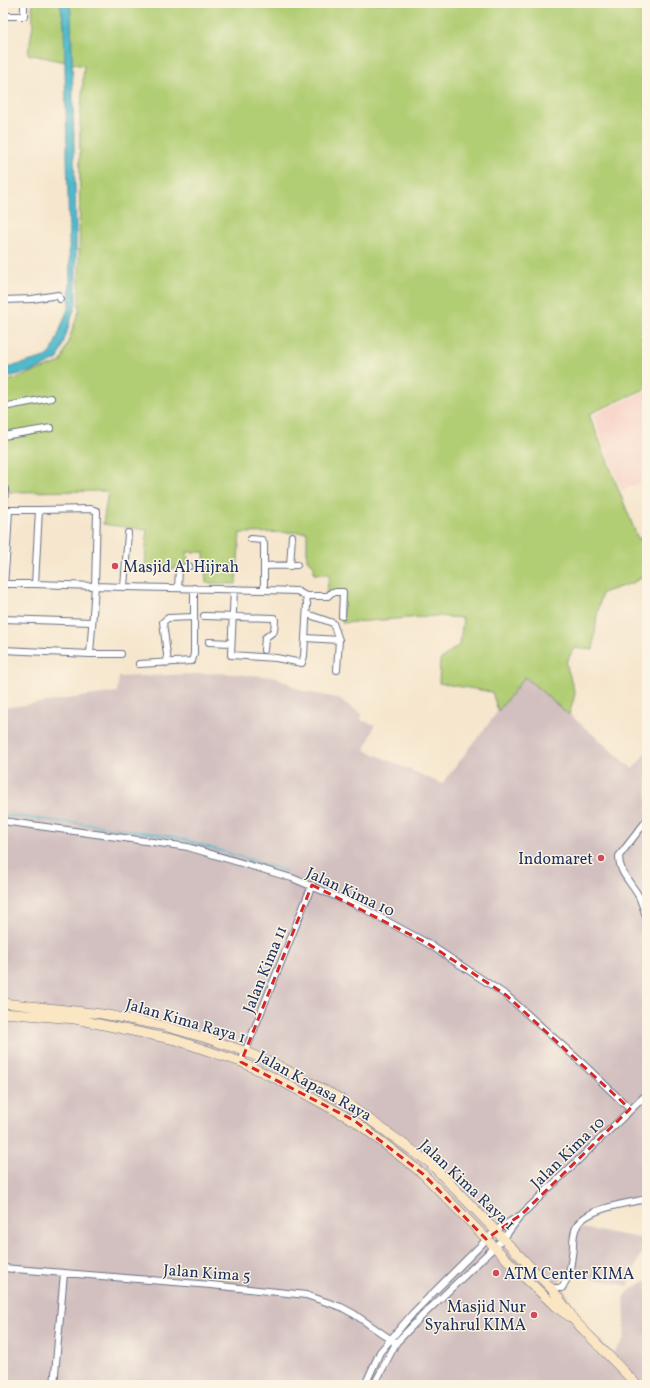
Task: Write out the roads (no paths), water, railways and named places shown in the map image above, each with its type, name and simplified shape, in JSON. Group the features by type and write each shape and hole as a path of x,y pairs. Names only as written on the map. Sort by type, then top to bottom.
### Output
{"main road":[{"name":"Jalan Kima Raya 1","path":"3,1003 76,1010 121,1017 193,1034 244,1051 279,1066 341,1099 382,1127 430,1163 552,1288 561,1299 573,1319"},
{"name":"Jalan Kapasa Raya","path":"3,1012 75,1019 116,1026 176,1040 241,1062 280,1080 355,1121 423,1174 541,1294 573,1319 637,1385"}],"street":[{"path":"3,16 24,16 24,3"},
{"path":"3,300 32,299 58,294 60,299"},
{"path":"3,407 51,398"},
{"path":"3,436 51,428"},
{"path":"3,486 5,489 3,604"},
{"path":"5,510 91,509 97,511 95,586 90,654"},
{"path":"35,584 39,510"},
{"path":"124,588 128,533"},
{"path":"290,566 292,536"},
{"path":"251,539 263,541 264,590"},
{"path":"178,588 179,569 189,566"},
{"path":"264,566 297,566"},
{"path":"4,584 297,591 306,596 328,596 332,592 343,592 342,616"},
{"path":"139,664 189,662 194,658 194,588"},
{"path":"234,589 230,652 232,656 276,658 300,664 303,662 304,656 307,614 306,596"},
{"path":"307,614 333,623 339,640 337,670"},
{"path":"204,616 275,619 274,631 265,638 264,650"},
{"path":"168,662 163,622 168,618 194,617"},
{"path":"3,619 92,622"},
{"path":"305,638 339,640"},
{"path":"209,642 231,643"},
{"path":"3,650 121,654"},
{"path":"647,820 619,856 621,872 639,897 647,919"},
{"name":"Jalan Kima 10","path":"3,821 188,847 312,885 360,907 427,943 506,995 582,1063 630,1109"},
{"name":"Jalan Kima 11","path":"241,1062 244,1051 312,885"},
{"name":"Jalan Kima 10","path":"374,1385 396,1344 421,1316 504,1238 522,1214 647,1094"},
{"path":"561,1299 562,1288 569,1275 576,1226 581,1219 597,1211 647,1199"},
{"name":"Jalan Kima 10","path":"365,1385 380,1352 390,1338 486,1239 496,1230 522,1214"},
{"name":"Jalan Kima 5","path":"3,1268 211,1285 306,1295 347,1311 390,1338 396,1344"},
{"path":"54,1385 64,1273"},
{"path":"552,1288 562,1288"}],"water":[{"path":"60,3 69,3 71,12 76,229 76,304 58,359 33,371 3,378 3,369 45,357 52,351 69,306 70,282 64,24"}],"waterway":[{"path":"3,815 93,825 176,837 286,871"}],"place":[{"name":"Masjid Al Hijrah","path":"115,566"},
{"name":"Indomaret","path":"601,858"},
{"name":"ATM Center KIMA","path":"496,1273"},
{"name":"Masjid Nur Syahrul KIMA","path":"534,1315"}]}
